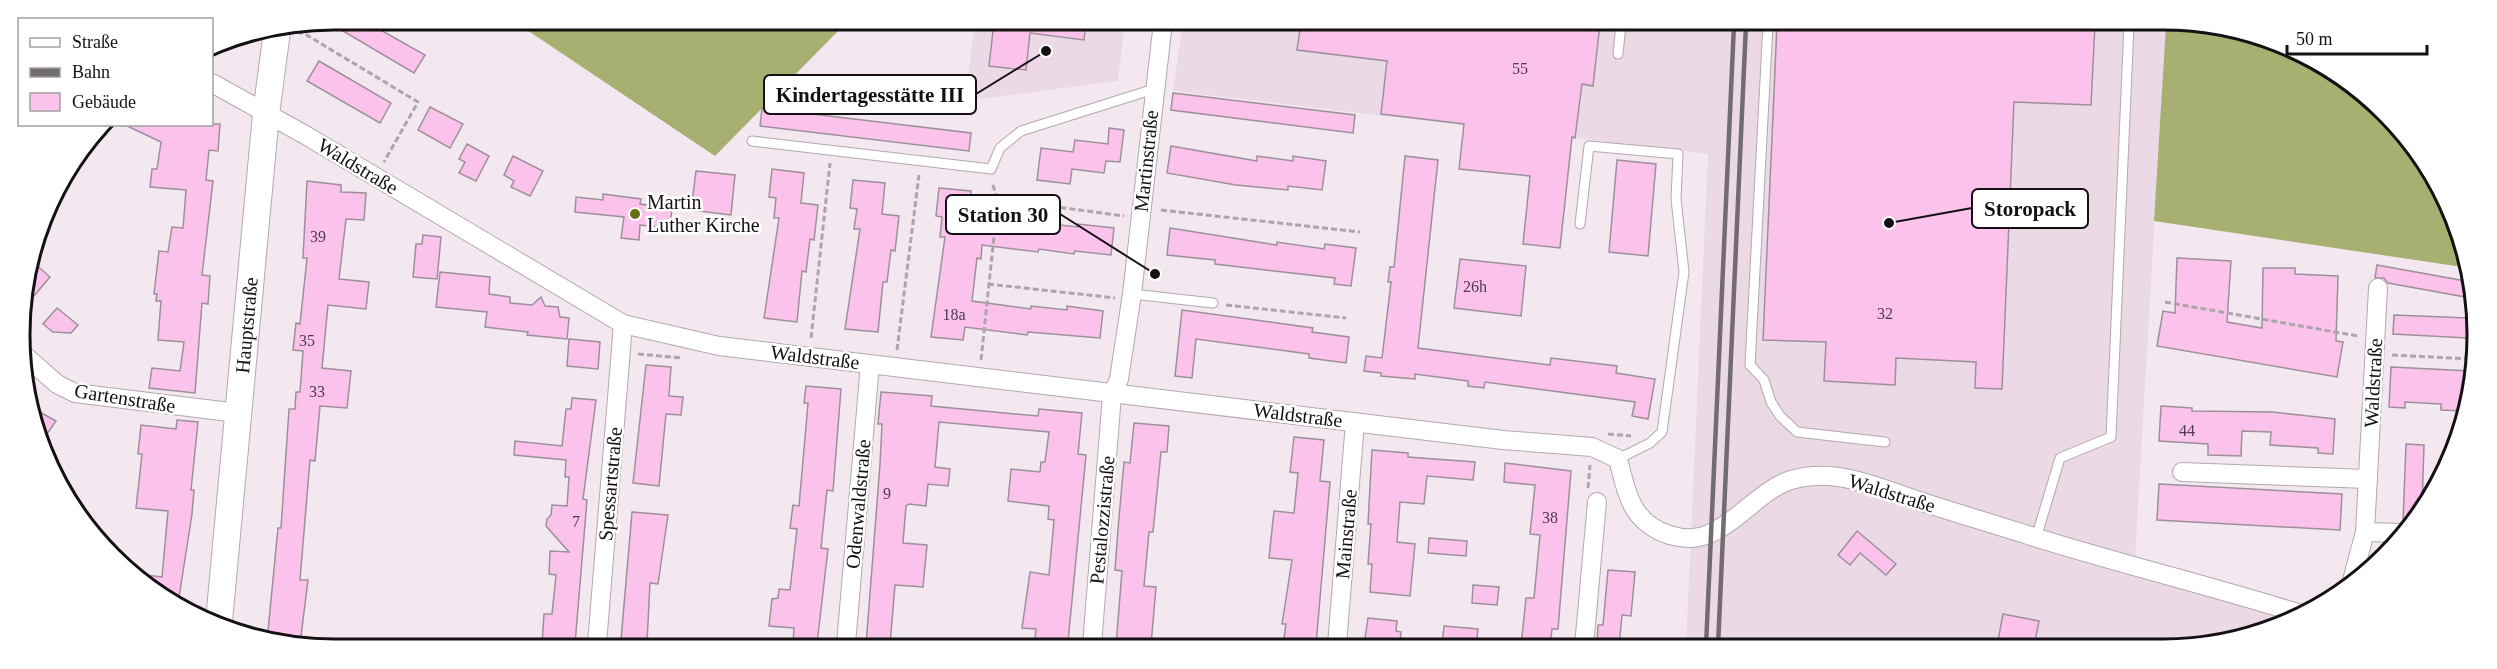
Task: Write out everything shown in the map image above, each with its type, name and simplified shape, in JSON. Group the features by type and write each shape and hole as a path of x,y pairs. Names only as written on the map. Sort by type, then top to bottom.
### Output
{"main road":[{"name":"Hauptstraße","path":"219,617 266,114 284,35"}],"street":[{"name":"Martinstraße","path":"1113,394 1119,379 1131,297 1162,30"},
{"name":"Waldstraße","path":"213,84 307,136 623,324 719,346 1113,394 1335,418 1356,416 1592,447 1618,459 1634,507 1641,517 1670,536 1688,538 1705,536 1731,521 1766,491 1790,480 1829,476 1855,479 2036,538 2290,611"},
{"name":"Waldstraße","path":"2355,570 2365,532 2378,288"},
{"name":"Spessartstraße","path":"597,639 623,324"},
{"name":"Gartenstraße","path":"32,362 57,384 75,393 238,413"},
{"name":"Odenwaldstraße","path":"847,639 870,364"},
{"name":"Pestalozzistraße","path":"1093,639 1113,394"},
{"name":"Mainstraße","path":"1337,639 1356,416"},
{"path":"2182,472 2368,479"},
{"path":"1585,639 1597,502"},
{"path":"2365,532 2393,533"}],"lane":[{"path":"1618,54 1620,30"},
{"path":"1768,30 1750,365 1764,380 1771,402 1780,416 1797,432 1885,442"},
{"path":"2036,538 2060,458 2111,437 2129,30"},
{"path":"752,141 991,169 1000,148 1021,131 1154,90"},
{"path":"1580,224 1589,146 1678,154 1676,199 1684,272 1662,432 1650,444 1618,459"},
{"path":"1131,297 1213,303"}],"path":[{"path":"297,33 304,34 418,102 384,162"},
{"path":"810,344 832,152"},
{"path":"379,159 394,168"},
{"path":"897,354 920,161"},
{"path":"980,363 998,199 993,190 991,169"},
{"path":"998,199 1360,232"},
{"path":"988,284 1131,297"},
{"path":"2164,302 2375,346 2466,358"},
{"path":"1213,303 1346,318"}],"shaded area":[{"path":"974,30 1124,30 1118,81 965,101"},
{"path":"1182,30 2166,30 2135,558 2300,606 2241,629 2182,638 1686,639 1708,154 1173,91"}],"green space":[{"path":"527,30 839,30 715,156"},
{"path":"2166,30 2202,33 2241,40 2297,61 2332,81 2378,119 2416,165 2436,200 2451,237 2459,267 2154,221"}],"building":[{"path":"341,30 381,30 425,55 414,73"},
{"path":"993,30 1085,30 1084,40 1030,33 1026,70 989,66"},
{"path":"1300,30 1599,30 1593,86 1582,84 1575,138 1572,137 1560,248 1523,244 1530,176 1459,169 1464,124 1381,114 1387,61 1297,50"},
{"path":"1777,30 2095,30 2091,105 2014,102 2002,389 1975,388 1976,362 1896,358 1895,385 1824,381 1826,342 1763,340"},
{"path":"319,61 391,103 380,123 307,81"},
{"path":"1173,93 1355,115 1353,133 1171,110"},
{"path":"430,107 463,124 450,148 418,130"},
{"path":"762,108 971,133 969,151 760,126"},
{"path":"213,124 220,124 218,151 209,150 206,180 213,181 202,275 210,276 208,304 202,303 195,393 149,388 152,368 180,371 184,342 158,340 161,301 156,301 157,294 154,294 159,251 168,252 172,227 183,228 186,190 150,187 152,169 157,169 161,142 127,126 213,126"},
{"path":"1109,128 1124,130 1120,162 1106,161 1104,173 1072,169 1070,184 1037,180 1041,148 1073,152 1075,140 1108,144"},
{"path":"467,144 489,156 476,181 459,173 465,162 459,159"},
{"path":"1171,146 1257,161 1257,156 1293,161 1293,156 1326,161 1322,190 1288,186 1288,190 1236,185 1167,173"},
{"path":"513,156 543,171 530,196 511,187 514,181 504,175"},
{"path":"1405,156 1438,160 1418,348 1550,365 1551,358 1617,366 1616,373 1655,379 1648,419 1632,416 1635,402 1485,382 1484,388 1468,386 1468,381 1415,374 1415,379 1381,376 1381,373 1364,371 1366,356 1382,358 1391,282 1388,282 1390,267 1394,267"},
{"path":"1617,160 1656,164 1648,256 1609,252"},
{"path":"772,169 804,173 801,203 818,205 814,240 810,239 806,272 802,271 797,322 764,318 779,218 774,218 776,198 769,197"},
{"path":"696,171 735,175 731,215 691,210"},
{"path":"853,180 885,183 882,214 899,216 895,251 891,250 887,282 883,282 878,332 845,329 860,229 854,229 857,209 850,208"},
{"path":"307,181 341,185 341,192 366,193 364,220 346,219 339,279 369,282 366,309 328,305 322,368 351,371 347,408 320,406 315,461 310,460 300,580 308,580 301,637 268,632 278,528 281,528 289,409 295,409 296,392 300,392 303,351 293,350 296,323 300,324 307,258 303,258"},
{"path":"939,188 971,191 968,222 1005,226 1006,222 1078,227 1078,224 1114,228 1111,255 1075,251 1074,254 1039,249 1038,252 982,245 981,259 977,258 972,301 1031,309 1031,306 1067,310 1067,306 1103,311 1100,338 1028,332 1027,335 965,327 963,340 931,337 945,237 940,237 942,217 936,216"},
{"name":"Martin Luther Kirche","path":"603,194 641,199 640,204 672,208 670,228 640,225 639,240 621,238 624,217 575,212 576,197 603,200"},
{"path":"1170,228 1277,245 1277,242 1324,249 1325,244 1356,248 1351,286 1334,284 1335,278 1215,264 1215,260 1167,255"},
{"path":"423,235 441,237 437,279 413,277 416,244 422,244"},
{"path":"2177,258 2231,261 2227,322 2262,328 2263,268 2295,268 2295,274 2338,276 2336,341 2343,342 2337,377 2157,346 2163,311 2175,313"},
{"path":"1460,259 1526,266 1521,316 1454,308"},
{"path":"2377,265 2462,280 2464,297 2388,283 2384,278 2375,278"},
{"path":"38,266 50,277 33,297"},
{"path":"440,272 490,277 489,294 510,297 510,303 532,305 541,297 545,306 558,307 560,317 569,318 567,339 527,335 528,332 485,327 487,312 436,307"},
{"path":"57,308 78,325 71,333 53,332 43,324"},
{"path":"1182,310 1313,328 1312,332 1349,337 1346,363 1309,358 1309,354 1196,339 1192,378 1175,376"},
{"path":"2394,315 2466,318 2467,338 2393,334"},
{"path":"569,339 600,342 598,369 567,366"},
{"path":"646,365 671,367 669,396 683,397 681,415 666,414 659,486 633,483"},
{"path":"2391,367 2464,371 2457,411 2441,410 2441,404 2405,402 2405,408 2389,407"},
{"path":"806,386 841,389 833,491 827,490 821,548 828,549 818,639 793,639 794,628 769,626 772,599 778,598 779,589 790,590 797,529 790,528 793,505 799,506 808,403 804,403"},
{"path":"881,392 932,396 931,406 1038,416 1039,409 1082,413 1078,454 1086,455 1068,639 1035,639 1036,629 1022,628 1030,572 1049,575 1054,520 1048,519 1049,506 1008,501 1011,469 1040,472 1041,462 1045,462 1049,432 939,422 935,467 950,469 948,486 928,484 926,506 909,504 906,506 903,543 927,545 923,587 895,585 890,639 866,639 880,464 882,424 878,424"},
{"path":"572,398 596,400 583,499 587,500 575,639 542,639 544,614 552,614 556,575 549,574 550,551 569,552 546,526 547,519 551,515 552,505 567,506 569,477 565,477 566,460 514,455 515,441 562,446 566,409 571,409"},
{"path":"2161,406 2192,408 2192,411 2272,412 2335,419 2333,454 2318,453 2318,448 2270,445 2271,432 2242,431 2241,456 2208,455 2208,444 2159,441"},
{"path":"40,412 56,421 47,434"},
{"path":"177,420 198,422 191,490 194,490 192,514 179,596 148,575 162,577 168,511 136,508 142,454 138,454 141,425 176,429"},
{"path":"1134,423 1169,426 1167,452 1161,452 1153,532 1149,532 1144,586 1156,587 1152,639 1116,639 1122,571 1115,570 1118,529 1124,462 1130,463"},
{"path":"1294,437 1324,440 1320,481 1330,482 1317,639 1284,639 1286,624 1282,624 1292,560 1269,558 1274,511 1294,513 1298,473 1290,472"},
{"path":"2406,444 2424,445 2422,493 2403,521"},
{"path":"1372,450 1408,453 1408,457 1475,462 1473,480 1427,476 1424,504 1400,502 1397,542 1415,544 1410,596 1370,592 1372,564 1368,564 1371,524 1368,524"},
{"path":"1505,463 1571,471 1558,629 1552,629 1551,639 1522,639 1526,598 1534,598 1540,535 1530,534 1535,485 1504,482"},
{"path":"2159,484 2342,494 2340,530 2157,520"},
{"path":"632,512 668,515 658,584 650,583 647,639 621,639"},
{"path":"1857,531 1896,564 1886,575 1860,553 1850,565 1838,555"},
{"path":"1429,538 1467,541 1466,556 1428,553"},
{"path":"1608,570 1635,572 1631,616 1622,615 1620,639 1597,639 1598,625 1603,625"},
{"path":"1473,585 1499,587 1497,605 1472,603"},
{"path":"2003,614 2039,621 2036,639 1998,639"},
{"path":"1368,618 1397,621 1396,631 1401,632 1400,639 1365,639"},
{"path":"1444,626 1478,629 1477,639 1443,639"}],"railway":[{"path":"1706,639 1734,30"},
{"path":"1718,639 1746,30"}],"place":[{"name":"Kindertagesstätte III","path":"1046,51"},
{"name":"Martin Luther Kirche","path":"635,214"},
{"name":"Storopack","path":"1889,223"},
{"name":"Station 30","path":"1155,274"}]}
